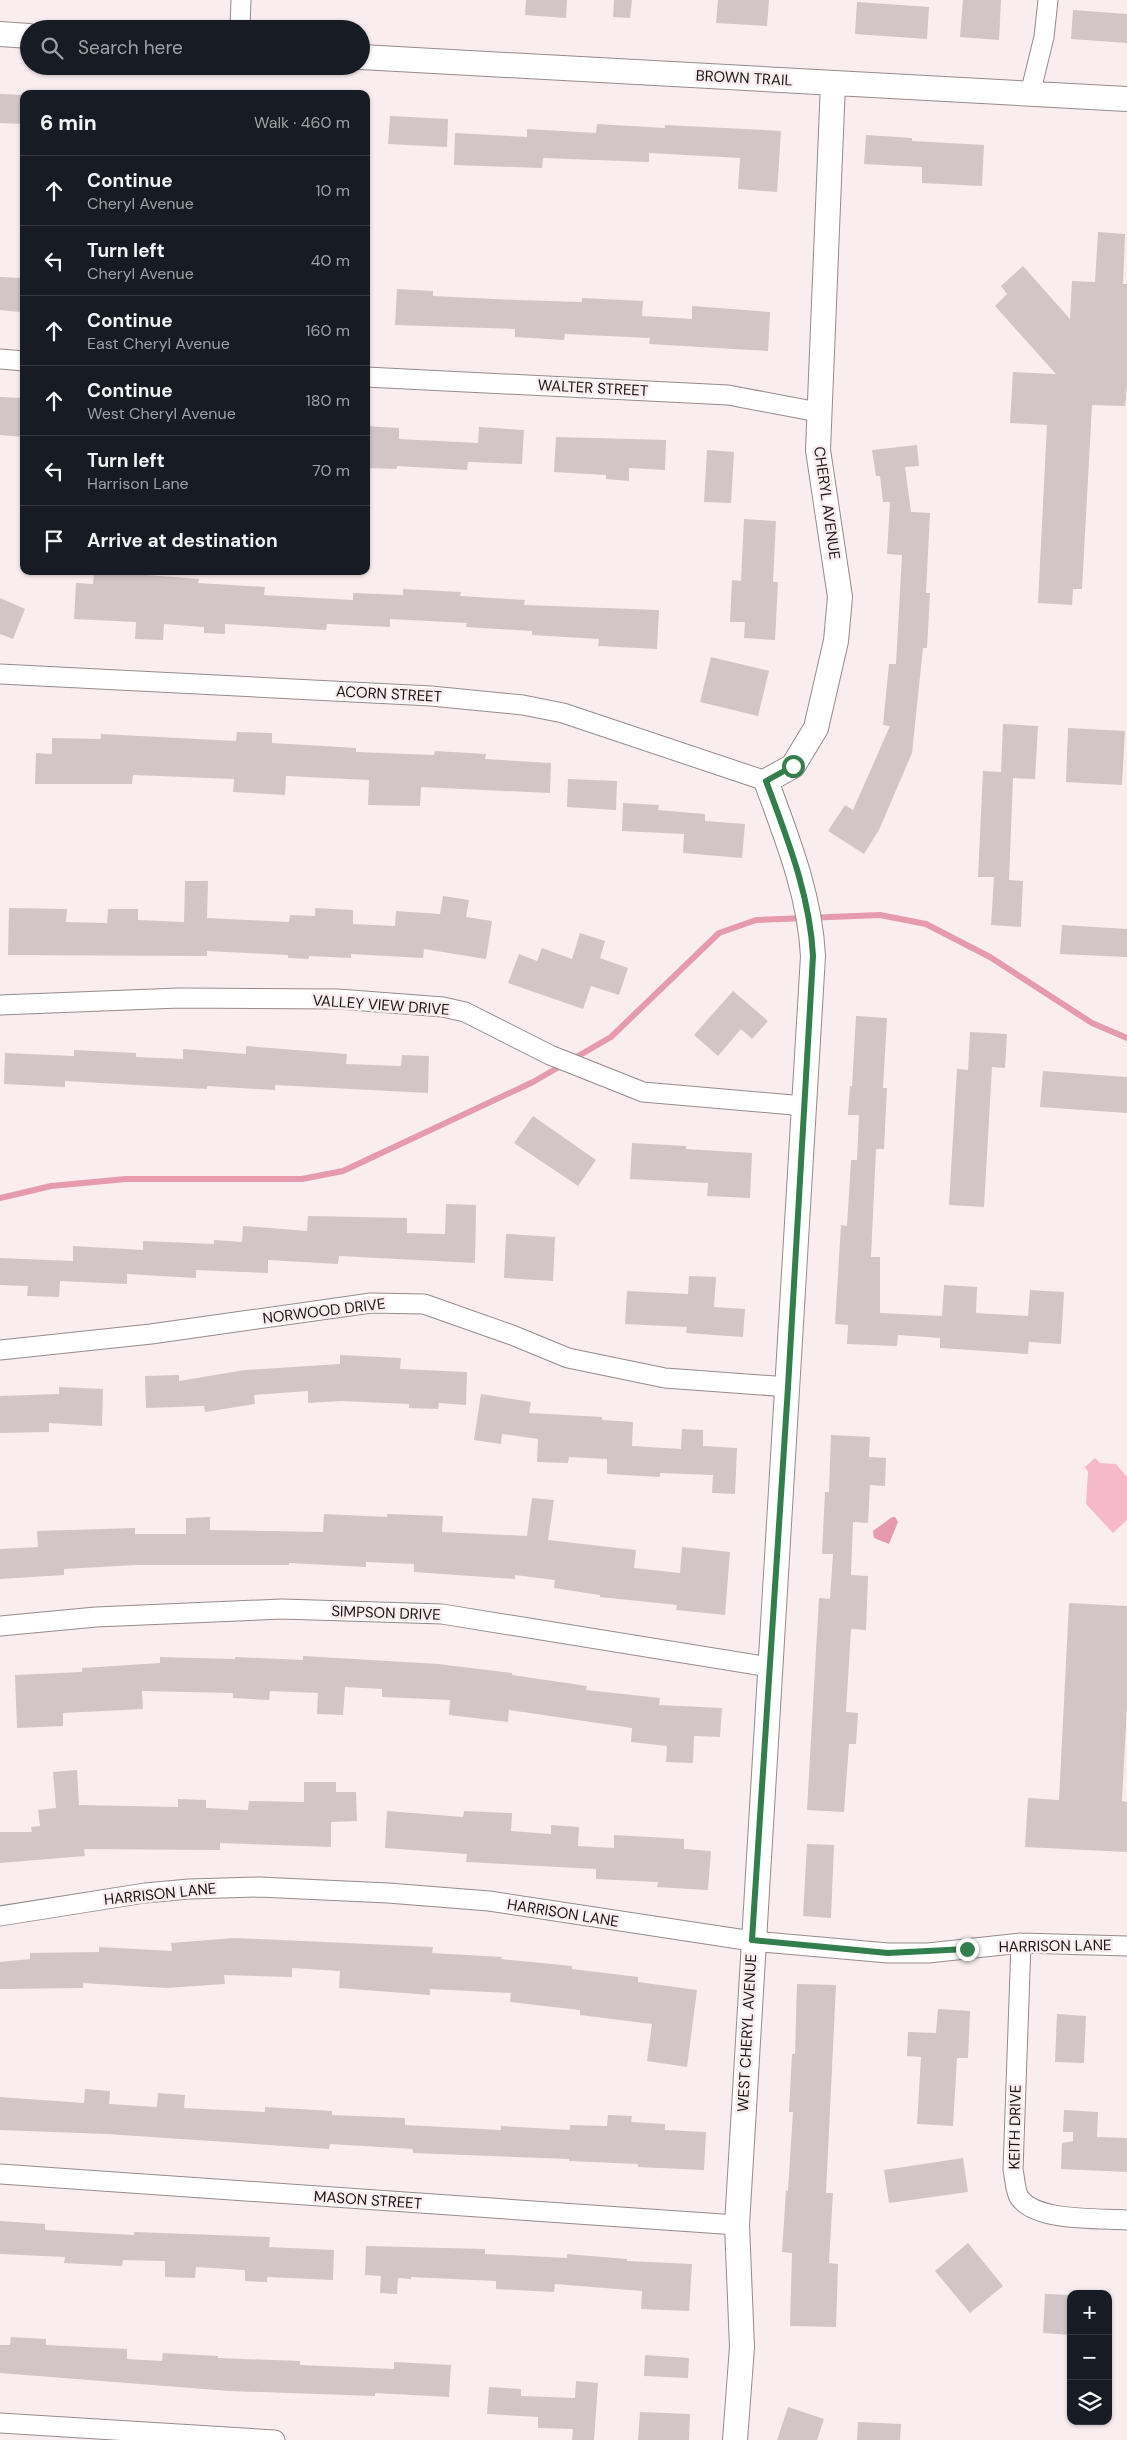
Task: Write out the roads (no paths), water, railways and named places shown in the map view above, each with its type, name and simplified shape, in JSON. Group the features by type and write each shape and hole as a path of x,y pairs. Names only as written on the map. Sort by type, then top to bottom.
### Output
{"street":[{"path":"240,20 241,0"},
{"path":"1030,94 1044,37 1048,0"},
{"path":"0,34 20,35"},
{"name":"BROWN TRAIL","path":"370,57 1127,99"},
{"name":"CHERYL AVENUE","path":"766,781 793,766 816,728 836,641 840,597 818,450 818,412 833,83"},
{"path":"0,359 20,360"},
{"name":"WALTER STREET","path":"370,377 728,395 818,412"},
{"name":"ACORN STREET","path":"0,674 431,696 523,706 563,713 766,781"},
{"name":"WEST CHERYL AVENUE","path":"735,2440 742,2347 736,2225 813,956 811,928 804,897 766,781"},
{"name":"VALLEY VIEW DRIVE","path":"0,1005 179,998 338,999 443,1007 465,1012 550,1055 643,1092 805,1106"},
{"name":"NORWOOD DRIVE","path":"0,1350 151,1334 371,1303 424,1304 512,1334 568,1358 665,1378 788,1387"},
{"name":"SIMPSON DRIVE","path":"0,1626 96,1617 282,1609 442,1614 769,1667"},
{"name":"HARRISON LANE","path":"0,1916 146,1893 259,1887 388,1893 489,1901 752,1940 888,1953 928,1953 1021,1943 1127,1946"},
{"name":"KEITH DRIVE","path":"1021,1943 1013,2170 1018,2196 1027,2206 1044,2214 1127,2220"},
{"name":"MASON STREET","path":"0,2174 736,2225"},
{"path":"0,2422 165,2436 275,2440"}],"waterway":[{"path":"573,1059 611,1037 719,933 756,920 880,915 926,924 990,957 1092,1023 1127,1038"},
{"path":"0,1198 51,1186 126,1179 302,1179 343,1171 533,1082 564,1064"}]}
